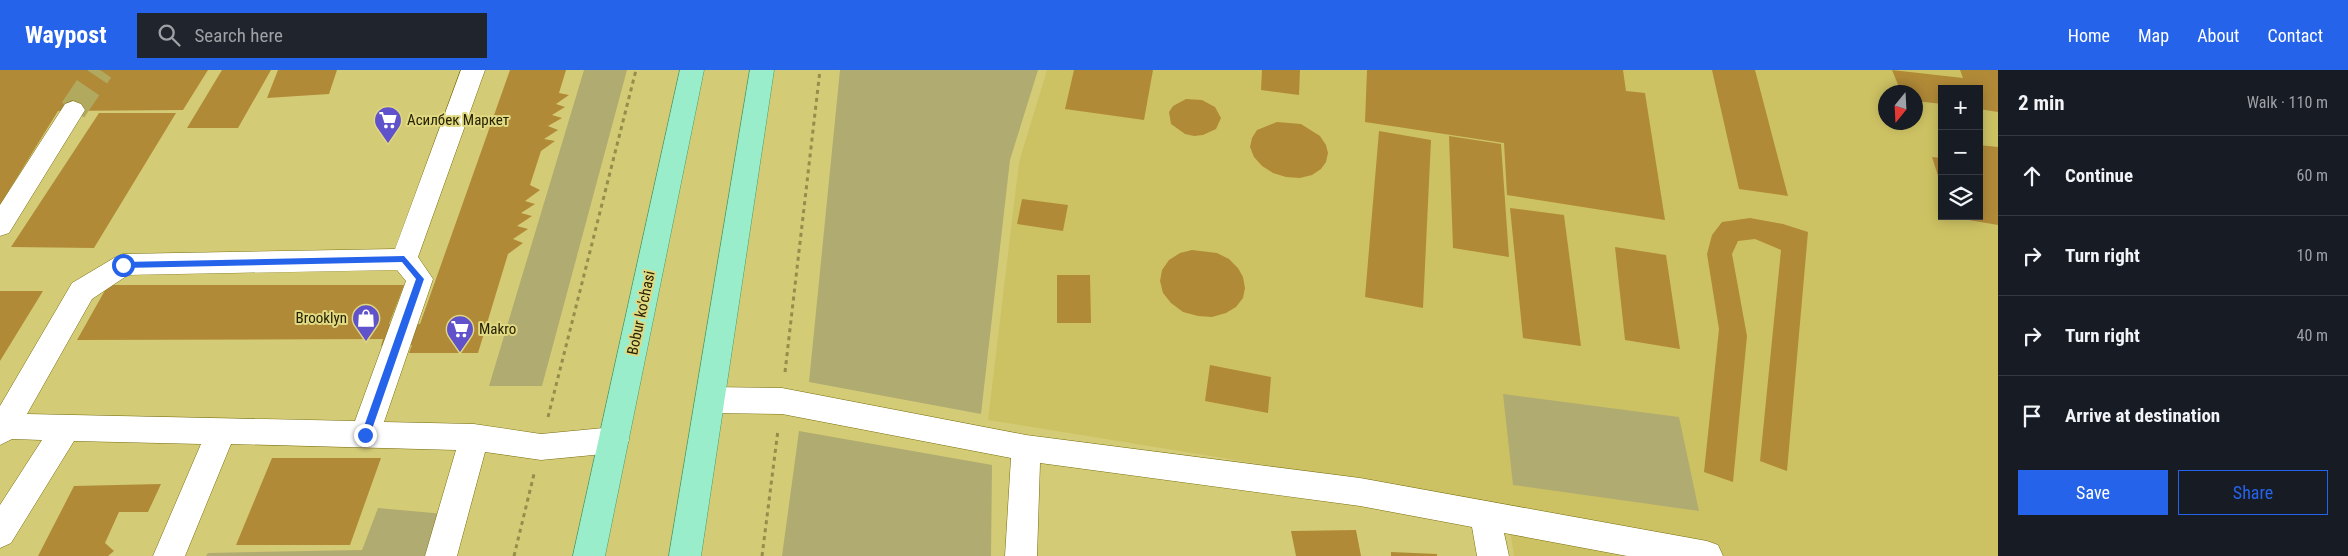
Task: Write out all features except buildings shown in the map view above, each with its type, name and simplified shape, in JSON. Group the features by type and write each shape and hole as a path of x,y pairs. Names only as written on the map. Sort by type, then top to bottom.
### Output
{"main road":[{"name":"Bobur ko'chasi","path":"589,556 692,70"},
{"path":"685,556 762,70"}],"lane":[{"path":"404,259 473,70"},
{"path":"0,226 73,110"},
{"path":"2,429 82,291 123,265 404,259"},
{"path":"365,435 420,279 404,259"},
{"path":"710,400 782,401 1026,448 1360,492 1707,556"},
{"path":"2,429 66,428 474,437 541,447 614,440"},
{"path":"0,533 66,428"},
{"path":"169,556 221,432"},
{"path":"441,556 474,437"},
{"path":"1021,556 1026,448"},
{"path":"1485,514 1494,556"}],"path":[{"path":"514,556 636,70"},
{"path":"762,556 820,70"}],"shaded area":[{"path":"584,70 627,70 542,386 489,386"},
{"path":"840,70 1038,70 1010,160 981,414 809,382"},
{"path":"1047,70 1998,70 1998,556 1514,556 1506,504 988,420 1019,162"},
{"path":"1503,394 1679,417 1699,511 1513,485"},
{"path":"799,431 992,465 991,556 782,556"},
{"path":"378,508 444,514 430,556 206,556 208,553 362,550"}],"tunnel":[{"path":"73,110 100,70"}],"place":[{"name":"Асилбек Маркет","path":"388,144"},
{"name":"Brooklyn","path":"366,342"},
{"name":"Makro","path":"460,353"}],"route":[{"path":"123,265 404,259 420,279 365,435"}]}
